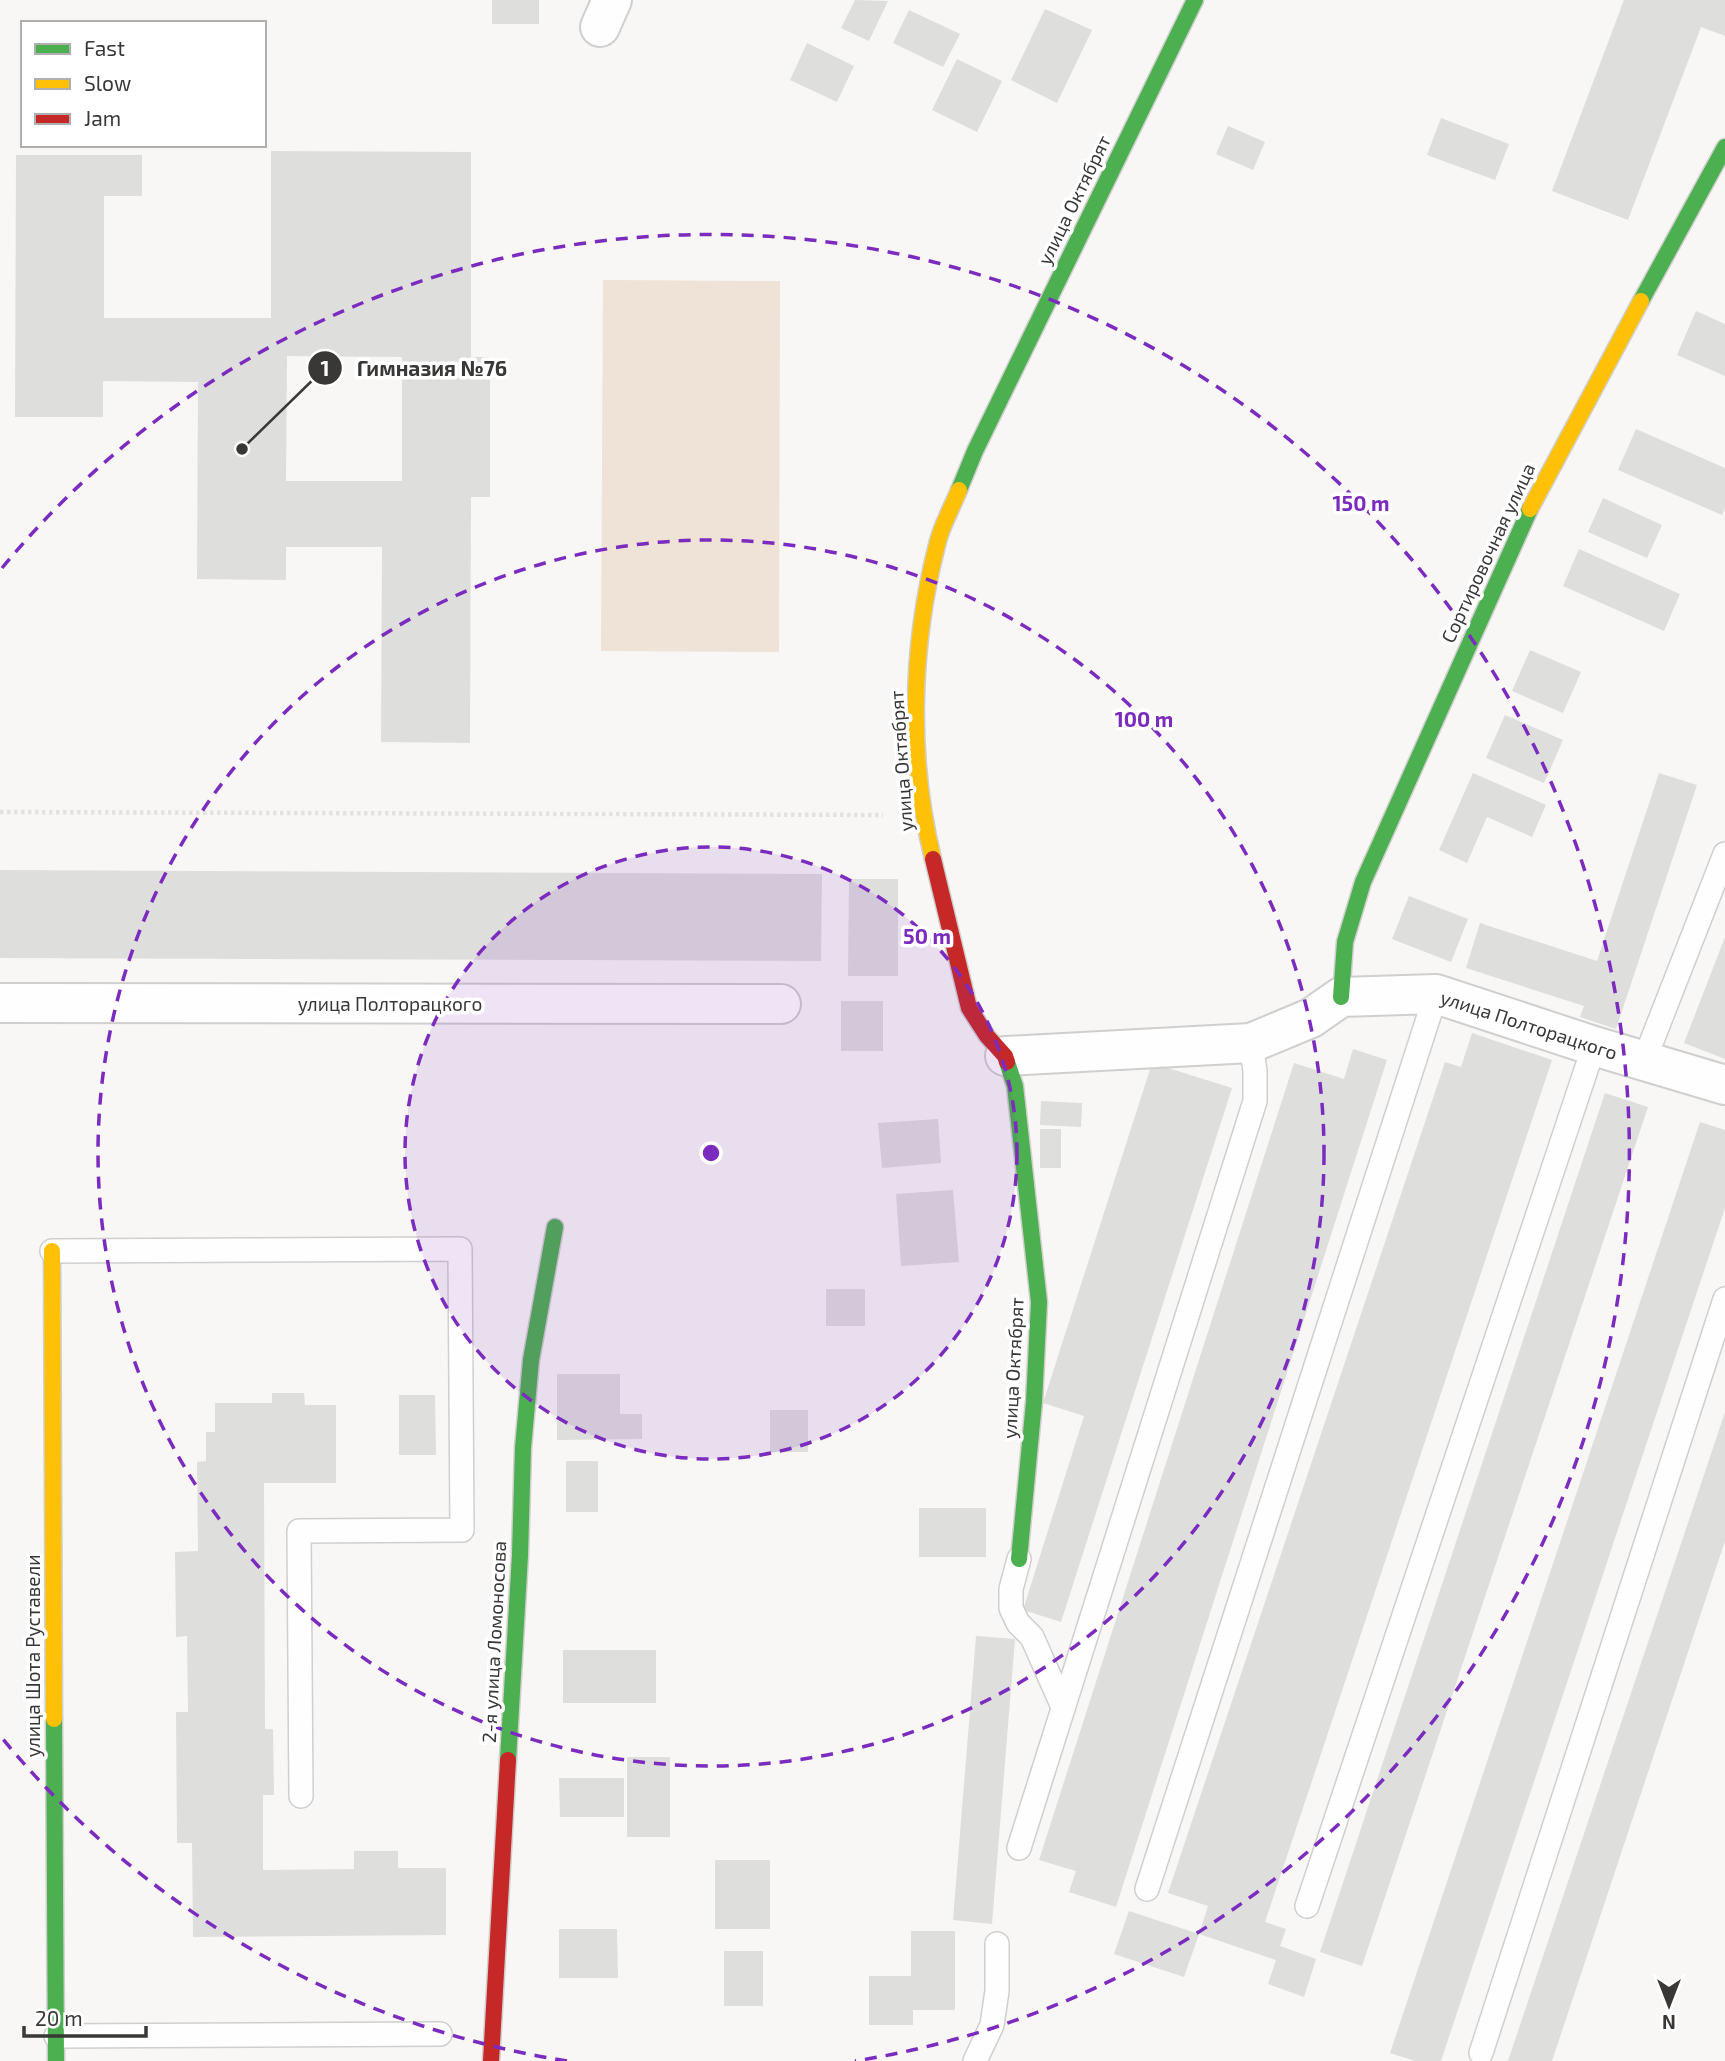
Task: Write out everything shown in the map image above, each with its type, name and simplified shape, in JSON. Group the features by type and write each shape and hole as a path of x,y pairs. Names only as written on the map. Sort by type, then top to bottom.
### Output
{"street":[{"name":"улица Октябрят","path":"1019,1559 1034,1402 1039,1302 1015,1086 1005,1056 987,1037 969,1008 922,816 915,691 922,627 937,543 975,451 1195,0"},
{"name":"Сортировочная улица","path":"1341,997 1345,942 1363,882 1535,495 1725,147"},
{"name":"улица Полторацкого","path":"1341,997 1436,994 1594,1046 1725,1085"},
{"path":"1005,1056 1251,1043 1311,1018 1341,997"},
{"name":"улица Полторацкого","path":"0,1003 781,1004"},
{"name":"2-я улица Ломоносова","path":"491,2061 520,1555 523,1448 531,1360 555,1227"},
{"name":"улица Шота Руставели","path":"52,1251 56,2061"}],"lane":[{"path":"1644,1061 1725,854"},
{"path":"1147,1889 1436,994"},
{"path":"1019,1848 1255,1101 1251,1043"},
{"path":"1307,1906 1594,1046"},
{"path":"52,1251 460,1249 462,1530 299,1531 301,1796"},
{"path":"1481,2053 1725,1299"},
{"path":"1019,1559 1011,1589 1011,1608 1018,1623 1032,1637 1063,1707"},
{"path":"975,2061 992,2025 997,1991 998,1944"},
{"path":"56,2036 440,2034"}],"path":[{"path":"0,812 922,816"}],"shaded area":[{"path":"603,280 780,281 779,652 601,651"}],"building":[{"path":"492,0 539,0 539,24 492,24"},
{"path":"855,0 888,1 869,41 841,28"},
{"path":"1624,0 1725,0 1725,36 1701,27 1628,220 1552,191"},
{"path":"1045,9 1092,30 1057,103 1011,80"},
{"path":"909,10 960,34 943,67 893,43"},
{"path":"807,43 854,66 837,102 790,80"},
{"path":"957,59 1002,81 977,132 932,110"},
{"path":"1441,118 1509,144 1495,180 1427,155"},
{"path":"1228,126 1265,142 1253,170 1216,154"},
{"path":"271,151 471,152 471,357 490,357 490,497 471,497 470,743 381,742 382,547 286,547 286,580 197,579 198,382 103,381 103,417 15,417 16,155 142,155 142,196 104,196 104,318 271,318","holes":["287,356 402,357 402,481 286,481"]},
{"path":"1696,311 1725,324 1725,376 1677,355"},
{"path":"1636,429 1725,468 1725,508 1722,515 1618,470"},
{"path":"1603,498 1662,525 1647,558 1588,532"},
{"path":"1579,549 1680,594 1664,631 1563,586"},
{"path":"1530,650 1581,672 1563,713 1512,691"},
{"path":"1505,715 1563,740 1544,783 1486,758"},
{"path":"1473,773 1546,805 1532,837 1487,817 1467,863 1439,850"},
{"path":"1659,773 1697,785 1616,1029 1580,1017 1584,1006 1466,968 1480,923 1597,961"},
{"path":"0,870 822,874 821,961 0,958"},
{"path":"849,879 898,879 898,976 848,976"},
{"path":"1409,896 1468,919 1451,962 1392,939"},
{"path":"1725,937 1725,1059 1684,1043"},
{"path":"841,1001 883,1001 883,1051 841,1051"},
{"path":"1472,1033 1552,1060 1265,1922 1286,1929 1280,1946 1316,1959 1304,1997 1268,1984 1276,1960 1199,1934 1208,1906 1168,1893 1445,1062 1461,1067"},
{"path":"1353,1049 1387,1060 1116,1907 1069,1892 1076,1871 1039,1860 1294,1063 1344,1079"},
{"path":"1152,1063 1232,1088 1061,1622 1023,1610 1084,1416 1043,1403"},
{"path":"1605,1093 1648,1107 1362,1966 1320,1952"},
{"path":"1041,1101 1082,1103 1081,1127 1040,1125"},
{"path":"938,1119 941,1163 882,1168 878,1123"},
{"path":"1700,1122 1725,1130 1725,1208 1441,2061 1415,2061 1390,2053"},
{"path":"1040,1129 1061,1129 1061,1168 1040,1168"},
{"path":"953,1190 959,1262 901,1266 896,1194"},
{"path":"826,1289 865,1289 865,1326 826,1326"},
{"path":"557,1374 620,1374 620,1414 642,1414 642,1439 557,1440"},
{"path":"272,1393 304,1393 305,1405 336,1405 336,1483 264,1483 265,1729 273,1729 274,1795 263,1795 263,1870 354,1869 354,1851 398,1851 398,1868 446,1868 446,1935 193,1937 192,1843 177,1843 176,1712 188,1712 187,1636 176,1637 175,1552 198,1551 197,1462 206,1461 206,1432 215,1432 215,1403 272,1403"},
{"path":"399,1395 435,1395 436,1455 399,1455"},
{"path":"770,1410 808,1410 808,1452 770,1452"},
{"path":"1725,1412 1725,1541 1552,2061 1508,2061"},
{"path":"566,1461 598,1461 598,1512 566,1512"},
{"path":"919,1508 986,1508 986,1557 919,1557"},
{"path":"976,1636 1015,1639 992,1924 953,1920"},
{"path":"563,1650 656,1650 656,1703 563,1703"},
{"path":"627,1757 670,1757 670,1837 627,1837"},
{"path":"559,1778 624,1778 624,1817 560,1817"},
{"path":"715,1860 770,1860 770,1929 715,1929"},
{"path":"1129,1911 1199,1934 1184,1977 1114,1954"},
{"path":"559,1929 617,1929 618,1978 559,1978"},
{"path":"911,1931 955,1931 955,2010 913,2010 913,2025 869,2025 869,1976 911,1976"},
{"path":"724,1951 763,1951 763,2006 724,2006"}],"traffic: fast":[{"path":"959,490 975,451 1195,0"},
{"path":"1641,301 1725,147"},
{"path":"1341,997 1345,942 1363,882 1530,509"},
{"path":"1007,1062 1015,1086 1039,1302 1034,1402 1019,1559"},
{"path":"508,1760 520,1555 523,1448 531,1360 555,1227"},
{"path":"54,1719 56,2061"}],"traffic: slow":[{"path":"1530,509 1641,301"},
{"path":"933,859 919,782 916,742 918,662 928,583 937,545 959,490"},
{"path":"52,1251 54,1719"}],"traffic: jam":[{"path":"933,859 969,1008 1007,1062"},
{"path":"491,2061 508,1760"}],"place":[{"name":"Гимназия №76","path":"242,449"}]}
